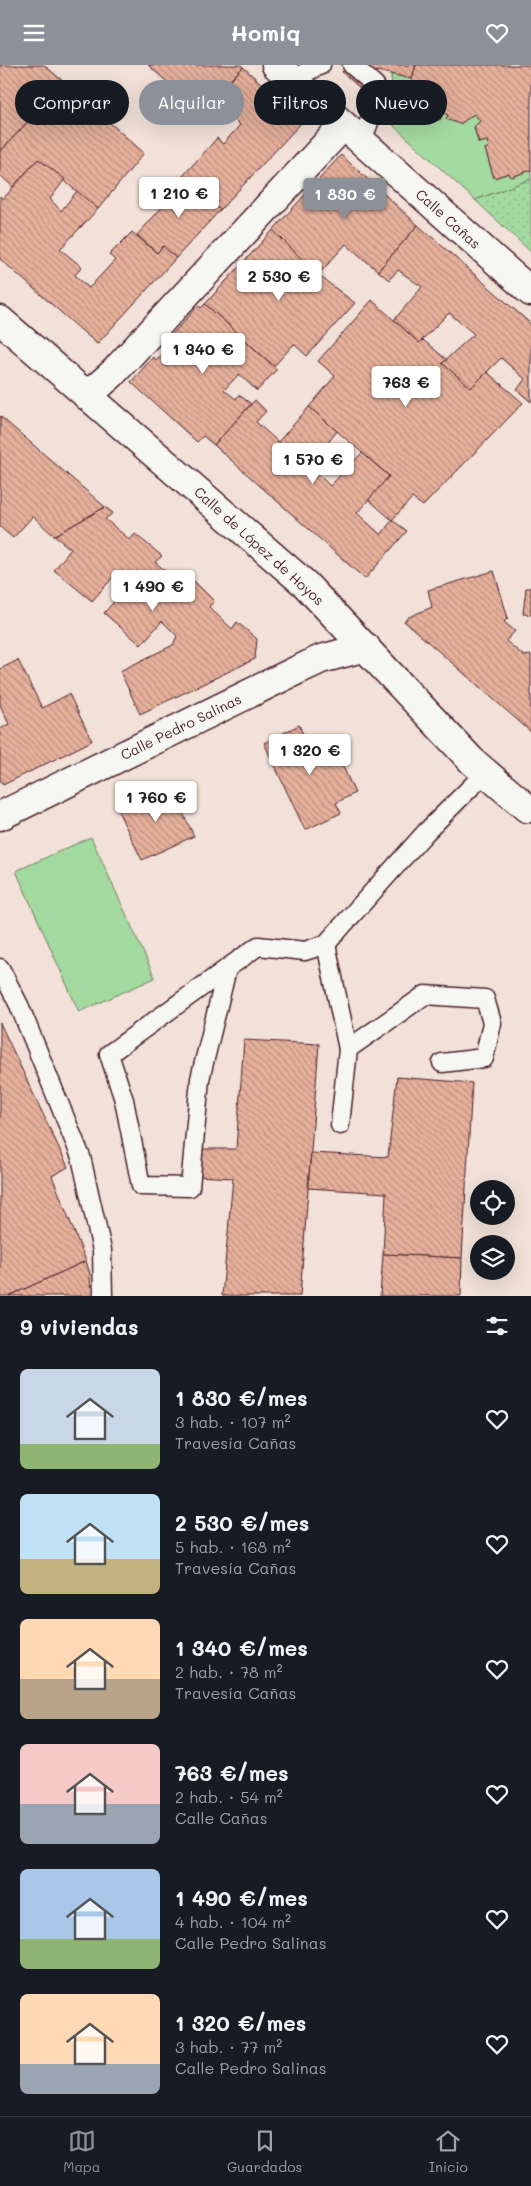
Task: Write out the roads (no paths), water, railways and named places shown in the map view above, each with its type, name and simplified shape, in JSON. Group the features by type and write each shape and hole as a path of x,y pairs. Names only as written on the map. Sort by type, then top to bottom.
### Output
{"street":[{"name":"Calle Cañas","path":"284,72 531,292"},
{"path":"87,396 112,374 352,134"},
{"name":"Calle de López de Hoyos","path":"0,320 305,584 484,774 530,813"},
{"name":"Calle Pedro Salinas","path":"0,816 286,675 321,659 366,647"}],"lane":[{"path":"284,72 321,65"},
{"path":"352,65 375,85 372,115 352,134"},
{"path":"227,969 200,1079 190,1187 141,1185 124,1100 109,1054 258,946 305,951 326,944 426,832 484,774"},
{"path":"326,944 348,1049 340,1125"},
{"path":"0,968 19,1005 81,1157 102,1250 103,1296"},
{"path":"348,1049 424,995 485,999 492,1023 484,1058 442,1063"}]}
